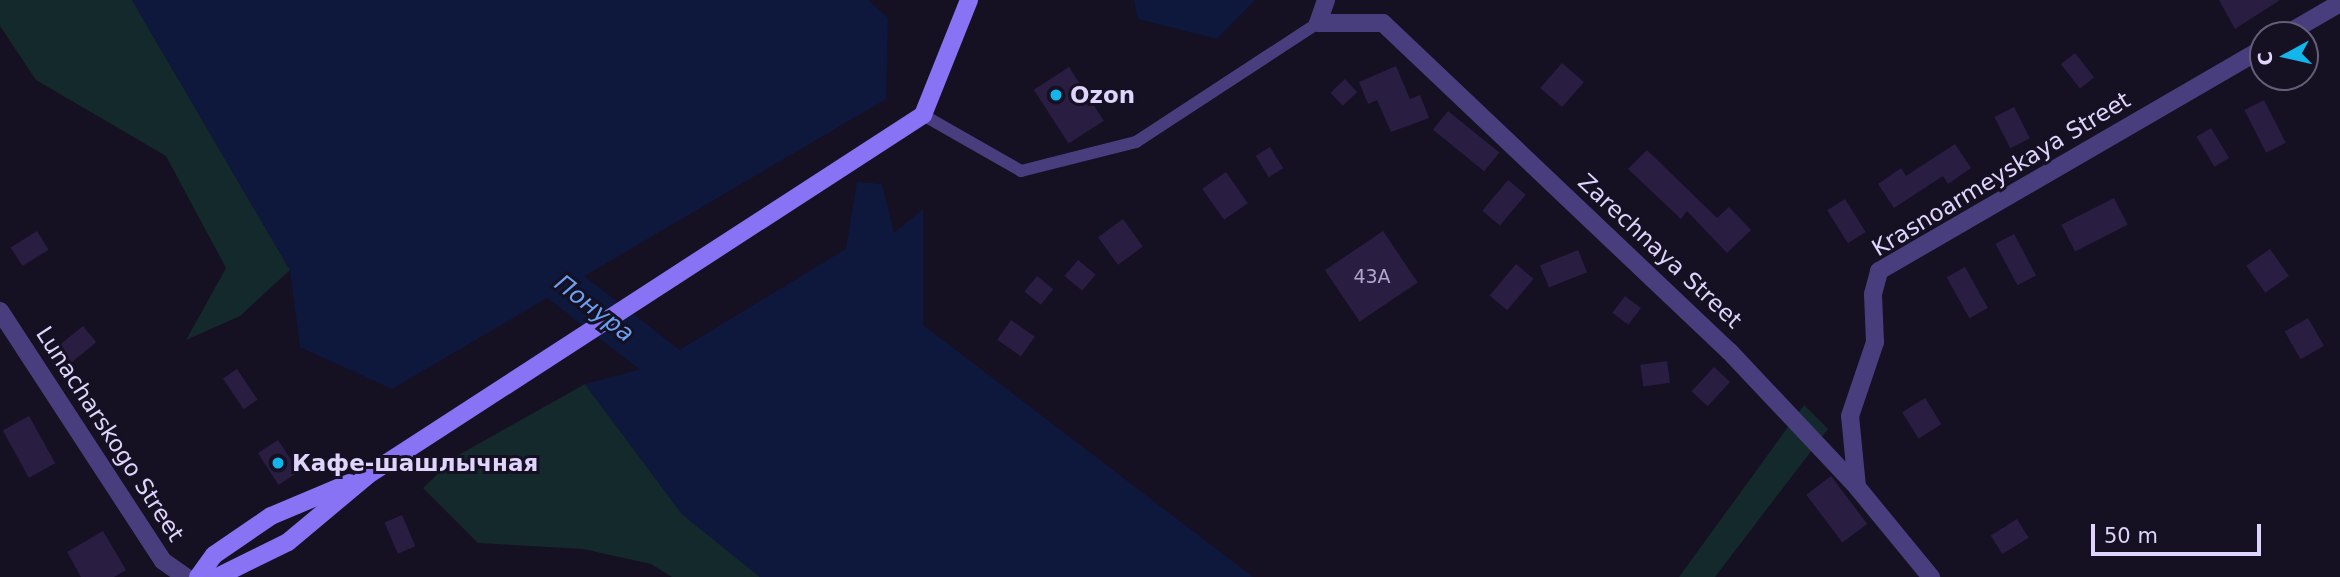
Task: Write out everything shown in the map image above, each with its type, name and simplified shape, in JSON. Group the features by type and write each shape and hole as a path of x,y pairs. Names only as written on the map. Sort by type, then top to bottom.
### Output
{"street":[{"path":"217,577 288,542 368,475 859,152 923,116 968,0"},
{"path":"1318,23 1326,0"},
{"path":"2309,21 2340,3"},
{"name":"Zarechnaya Street","path":"1318,23 1383,23 1730,351 1857,487 1931,577"},
{"name":"Krasnoarmeyskaya Street","path":"1857,487 1850,416 1875,342 1872,294 1879,271 2249,56"},
{"name":"Lunacharskogo Street","path":"0,311 163,561 186,577"},
{"path":"198,577 214,555 271,516 368,475"}],"lane":[{"path":"923,116 1021,171 1136,142 1318,23"}],"green space":[{"path":"0,0 132,0 290,270 240,316 186,340 226,268 166,156 36,80 0,26"},
{"path":"585,384 682,514 760,577 672,577 651,564 583,549 478,543 423,488 455,457"},
{"path":"1804,405 1828,429 1715,577 1679,577"}],"water":[{"path":"132,0 868,0 888,18 886,99 392,389 300,347 290,270"},
{"path":"1134,0 1255,0 1217,39 1138,19"},
{"path":"857,182 882,184 894,233 923,209 923,325 1253,577 760,577 682,514 585,384 653,366 846,249"}],"building":[{"path":"2219,0 2280,0 2235,29"},
{"path":"2075,53 2094,77 2080,89 2061,64"},
{"path":"1562,63 1584,82 1562,107 1540,88"},
{"path":"1396,66 1410,99 1420,95 1429,118 1391,132 1377,100 1368,104 1359,82"},
{"path":"1069,67 1104,121 1069,144 1034,90"},
{"path":"1345,79 1357,92 1343,106 1330,93"},
{"path":"2264,100 2286,143 2266,153 2244,110"},
{"path":"2014,107 2030,138 2010,148 1994,117"},
{"path":"1448,111 1499,153 1484,171 1433,130"},
{"path":"2211,128 2229,158 2214,167 2196,137"},
{"path":"1955,144 1971,168 1948,184 1943,176 1894,208 1878,184 1901,168 1906,176"},
{"path":"1270,147 1283,168 1269,177 1256,156"},
{"path":"1647,150 1717,218 1729,207 1751,230 1727,253 1687,211 1681,219 1628,169"},
{"path":"1226,172 1248,203 1224,220 1202,189"},
{"path":"1508,180 1526,195 1500,225 1482,211"},
{"path":"2114,198 2128,225 2075,252 2061,225"},
{"path":"1845,199 1866,232 1848,243 1827,210"},
{"path":"1123,219 1143,247 1118,265 1098,237"},
{"path":"37,231 49,250 22,266 11,247"},
{"path":"1383,231 1418,282 1360,322 1325,270"},
{"path":"2014,234 2036,275 2018,285 1995,244"},
{"path":"2270,249 2289,276 2265,293 2246,266"},
{"path":"1578,250 1587,272 1549,288 1540,265"},
{"path":"1078,260 1096,275 1082,291 1065,276"},
{"path":"1516,264 1534,279 1507,310 1490,295"},
{"path":"1965,267 1988,308 1969,318 1947,277"},
{"path":"1037,276 1053,289 1041,305 1024,292"},
{"path":"1625,296 1641,308 1628,325 1612,313"},
{"path":"2308,318 2324,346 2301,359 2285,332"},
{"path":"1011,320 1035,337 1021,356 997,340"},
{"path":"83,326 96,342 67,366 53,350"},
{"path":"1667,361 1670,383 1643,387 1640,365"},
{"path":"1714,367 1730,382 1708,406 1691,391"},
{"path":"237,369 258,400 244,409 223,379"},
{"path":"1925,398 1941,424 1919,439 1902,412"},
{"path":"29,416 55,463 29,478 3,431"},
{"path":"278,440 299,472 279,485 258,453"},
{"path":"1831,476 1867,524 1842,543 1806,495"},
{"path":"402,515 415,546 398,554 385,522"},
{"path":"2017,519 2029,538 2002,554 1991,535"},
{"path":"103,531 126,570 114,577 81,577 67,552"}],"waterway":[{"name":"Понура","path":"522,253 705,395"}],"place":[{"name":"Ozon","path":"1056,95"},
{"name":"Кафе-шашлычная","path":"278,463"}]}
